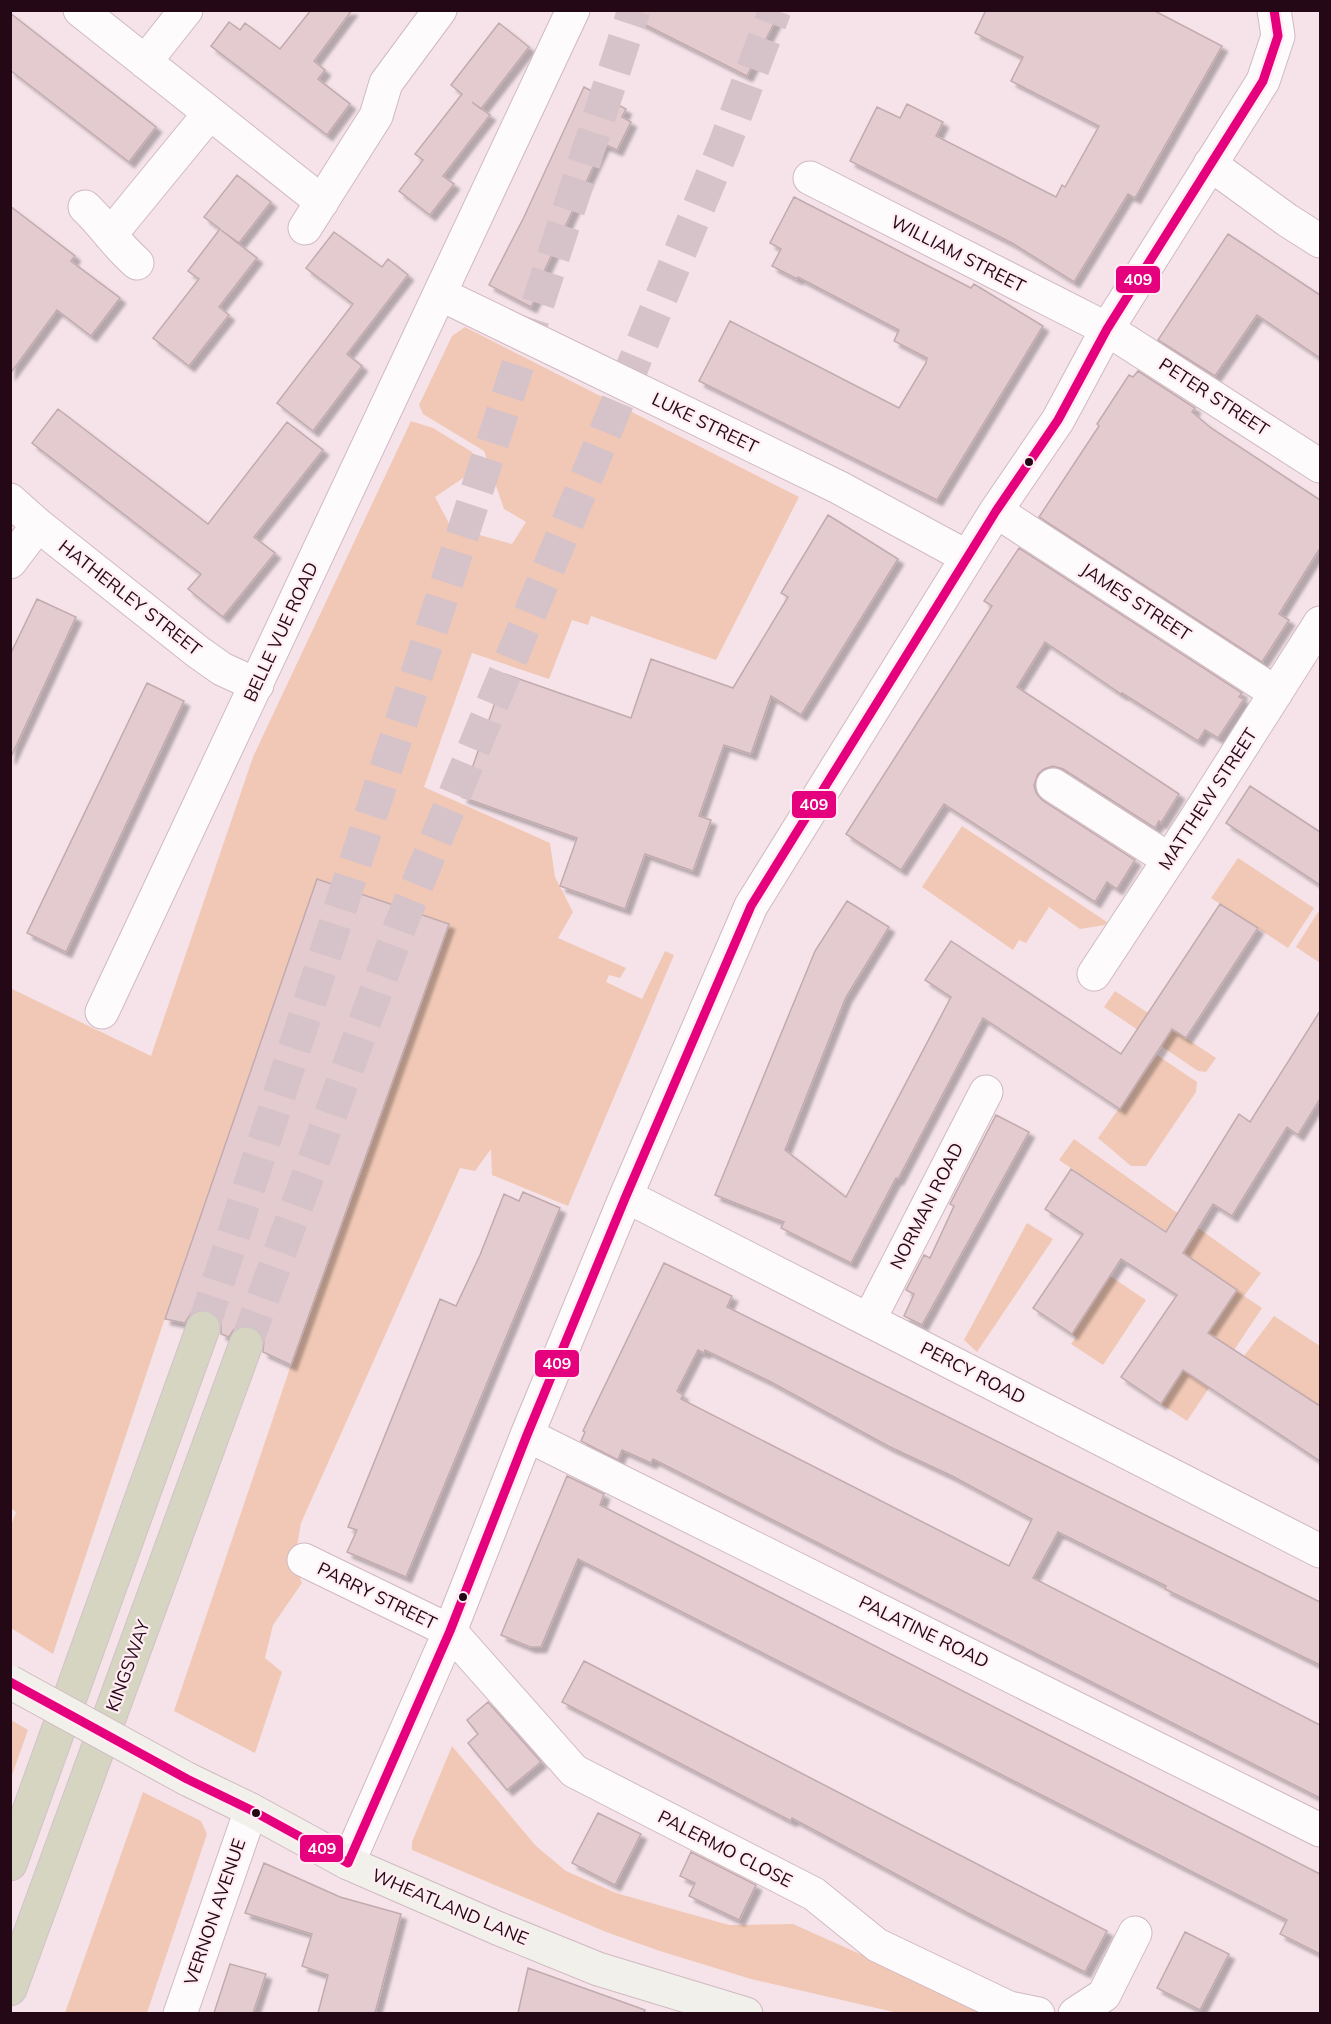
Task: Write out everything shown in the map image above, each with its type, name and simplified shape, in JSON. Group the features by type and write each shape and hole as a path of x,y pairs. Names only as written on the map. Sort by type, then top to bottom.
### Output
{"highway":[{"path":"10,1864 203,1328"},
{"name":"KINGSWAY","path":"10,1989 246,1344"}],"main road":[{"name":"WHEATLAND LANE","path":"10,1682 187,1779 251,1810 348,1863 487,1924 598,1969 746,2013"}],"street":[{"path":"80,10 210,113 314,215 376,116 386,83 440,10"},
{"path":"145,62 186,10"},
{"name":"BELLE VUE ROAD","path":"102,1012 573,10"},
{"path":"348,1863 450,1632 527,1435 626,1196 751,906 996,510 1058,420 1107,329 1263,81 1278,36 1274,10"},
{"path":"110,235 210,113"},
{"path":"1210,164 1320,241"},
{"name":"WILLIAM STREET","path":"810,178 1107,329"},
{"path":"85,207 123,251 137,263"},
{"name":"LUKE STREET","path":"440,294 838,488 967,558"},
{"name":"PETER STREET","path":"1107,329 1320,466"},
{"name":"HATHERLEY STREET","path":"10,500 38,525 198,652 222,669 257,685"},
{"name":"JAMES STREET","path":"996,510 1276,693"},
{"path":"10,562 38,525"},
{"name":"MATTHEW STREET","path":"1094,974 1320,622"},
{"path":"1053,784 1168,859"},
{"name":"NORMAN ROAD","path":"869,1320 986,1092"},
{"name":"PERCY ROAD","path":"626,1196 1320,1551"},
{"name":"PALATINE ROAD","path":"527,1435 1320,1830"},
{"name":"PARRY STREET","path":"304,1560 450,1632"},
{"name":"PALERMO CLOSE","path":"450,1632 574,1772 814,1894 877,1945 1009,2008 1038,2013"},
{"name":"VERNON AVENUE","path":"180,2013 251,1810"},
{"path":"1075,2013 1104,1995 1134,1933"}],"shaded area":[{"path":"465,327 799,497 716,660 591,616 588,625 572,620 549,679 472,653 424,787 550,843 555,877 573,912 558,938 626,968 620,978 609,975 606,982 642,999 665,951 674,955 568,1206 492,1175 491,1149 475,1171 460,1168 301,1523 294,1564 302,1583 273,1625 265,1658 282,1672 255,1753 174,1711 291,1365 449,924 317,880 169,1306 53,1654 11,1628 11,1526 16,1512 10,1508 10,988 151,1056 253,757 411,421 433,428 472,452 478,468 435,497 451,527 512,544 526,522 504,509 484,451 423,414 419,405 452,336"},
{"path":"962,826 1107,922 1105,925 1080,929 1049,907 1026,943 1019,940 1013,950 922,887"},
{"path":"1238,858 1314,908 1288,948 1211,898"},
{"path":"1318,912 1320,913 1320,963 1296,947"},
{"path":"1115,991 1216,1058 1206,1072 1198,1071 1104,1007"},
{"path":"1157,1055 1197,1082 1196,1092 1146,1166 1131,1166 1098,1138"},
{"path":"1074,1139 1261,1273 1244,1296 1262,1308 1187,1421 1161,1404 1237,1290 1183,1253 1187,1245 1059,1160"},
{"path":"1027,1223 1053,1239 977,1352 964,1340"},
{"path":"1110,1276 1146,1300 1103,1365 1071,1344 1076,1337 1072,1334"},
{"path":"1274,1316 1320,1346 1320,1406 1244,1356"},
{"path":"11,1720 28,1730 11,1778"},
{"path":"452,1746 536,1846 566,1871 616,1893 729,1925 793,1924 992,2013 898,2013 751,1979 606,1932 412,1850 412,1842"},
{"path":"143,1792 201,1821 207,1834 147,2013 65,2013"}],"building":[{"path":"311,10 352,10 314,61 325,70 318,79 350,104 327,135 211,46 229,22 240,30 245,23 280,49"},
{"path":"616,10 781,10 747,76"},
{"path":"986,10 1153,10 1222,46 1135,198 1128,194 1074,282 1012,243 850,161 877,107 900,118 907,104 943,122 936,136 1056,197 1062,185 1065,187 1099,126 1011,81 1023,57 975,33"},
{"path":"10,13 156,127 129,162 10,70"},
{"path":"499,23 529,47 481,109 490,115 443,176 454,184 430,215 399,191 423,160 415,154 462,94 451,85"},
{"path":"584,87 626,109 622,117 631,122 617,150 604,144 540,280 544,282 531,307 489,285 524,217"},
{"path":"237,175 271,202 239,243 221,230 257,258 219,307 229,315 189,366 153,338 199,279 188,271 220,229 204,217"},
{"path":"794,197 971,288 974,284 1043,326 937,500 699,381 730,321 899,408 926,363 927,358 894,341 899,330 798,277 797,279 772,266 781,249 770,243"},
{"path":"10,206 75,256 71,261 120,298 91,336 57,310 10,374"},
{"path":"334,232 382,267 388,259 408,275 347,354 362,366 313,431 277,403 353,304 306,268"},
{"path":"1228,234 1320,295 1320,358 1257,315 1215,376 1158,340"},
{"path":"1138,371 1195,408 1192,412 1211,428 1320,500 1320,548 1279,614 1289,620 1262,662 1039,517 1099,426 1097,424 1129,375 1133,377"},
{"path":"58,409 208,524 287,422 323,450 254,537 275,553 223,617 188,589 201,574 32,443"},
{"path":"828,515 898,559 801,715 771,696 751,754 724,745 699,816 711,820 693,871 645,854 625,909 560,886 577,838 462,797 505,674 631,718 651,659 733,688 788,597 781,593"},
{"path":"1019,548 1242,693 1239,697 1244,699 1218,738 1205,730 1198,741 1121,694 1045,642 1017,687 1179,794 1161,823 1159,821 1155,828 1063,769 1053,766 1038,774 1034,785 1036,793 1042,800 1135,860 1117,889 1107,882 1095,902 944,804 901,870 846,834 992,606 984,601"},
{"path":"37,599 76,617 10,759 10,655"},
{"path":"147,683 184,701 66,952 27,933"},
{"path":"1250,786 1320,832 1320,885 1226,823"},
{"path":"317,879 449,924 291,1365 263,1352 264,1340 261,1332 253,1327 242,1326 234,1329 229,1337 221,1334 221,1324 217,1316 210,1311 200,1310 191,1313 185,1323 165,1319"},
{"path":"847,901 889,927 846,997 785,1150 846,1197 951,997 925,980 951,941 1121,1054 1220,904 1258,928 1186,1038 1172,1029 1120,1109 983,1018 851,1263 781,1228 784,1222 715,1195 815,951"},
{"path":"1320,1011 1320,1099 1298,1135 1287,1127 1232,1216 1213,1204 1183,1253 1237,1290 1208,1333 1320,1406 1320,1461 1183,1370 1161,1404 1121,1377 1177,1295 1121,1259 1072,1334 1033,1308 1083,1234 1045,1209 1071,1169 1166,1232 1239,1114 1250,1122"},
{"path":"996,1115 1029,1132 922,1325 904,1316 914,1294 906,1290 924,1255 930,1258 954,1206 950,1204"},
{"path":"523,1192 560,1208 406,1577 347,1552 357,1530 348,1527 440,1299 456,1306 480,1255 504,1194 519,1201"},
{"path":"664,1263 732,1296 727,1307 1320,1602 1320,1665 1165,1589 1166,1586 1058,1532 1033,1578 1320,1725 1320,1798 653,1459 651,1463 622,1450 618,1460 581,1441 585,1432 583,1431","holes":["698,1350 704,1353 705,1350 769,1381 888,1446 952,1476 1032,1519 1009,1566 681,1399 683,1395 677,1391"]},
{"path":"567,1476 604,1494 600,1505 1320,1874 1320,1954 1280,1934 1287,1920 578,1559 541,1647 530,1647 501,1635"},
{"path":"584,1661 1107,1931 1085,1972 966,1912 792,1818 791,1821 562,1702"},
{"path":"488,1702 541,1762 507,1790 468,1743 478,1734 467,1720"},
{"path":"598,1813 641,1834 615,1885 572,1863"},
{"path":"691,1852 756,1885 739,1920 689,1896 695,1883 680,1876"},
{"path":"264,1863 340,1897 401,1914 375,2013 318,2013 328,1975 302,1966 312,1934 245,1913"},
{"path":"1185,1932 1229,1954 1200,2010 1157,1988"},
{"path":"230,1964 266,1974 253,2013 214,2013"},
{"path":"528,1968 645,2010 644,2013 518,2013"}],"tunnel":[{"path":"203,1328 634,10"},
{"path":"246,1344 400,926 724,146 775,10"}],"transit line":[{"name":"409","path":"10,1682 187,1779 251,1810 348,1863 450,1631 527,1435 626,1196 751,906 996,511 1058,420 1107,329 1263,81 1278,36 1274,10"}]}
